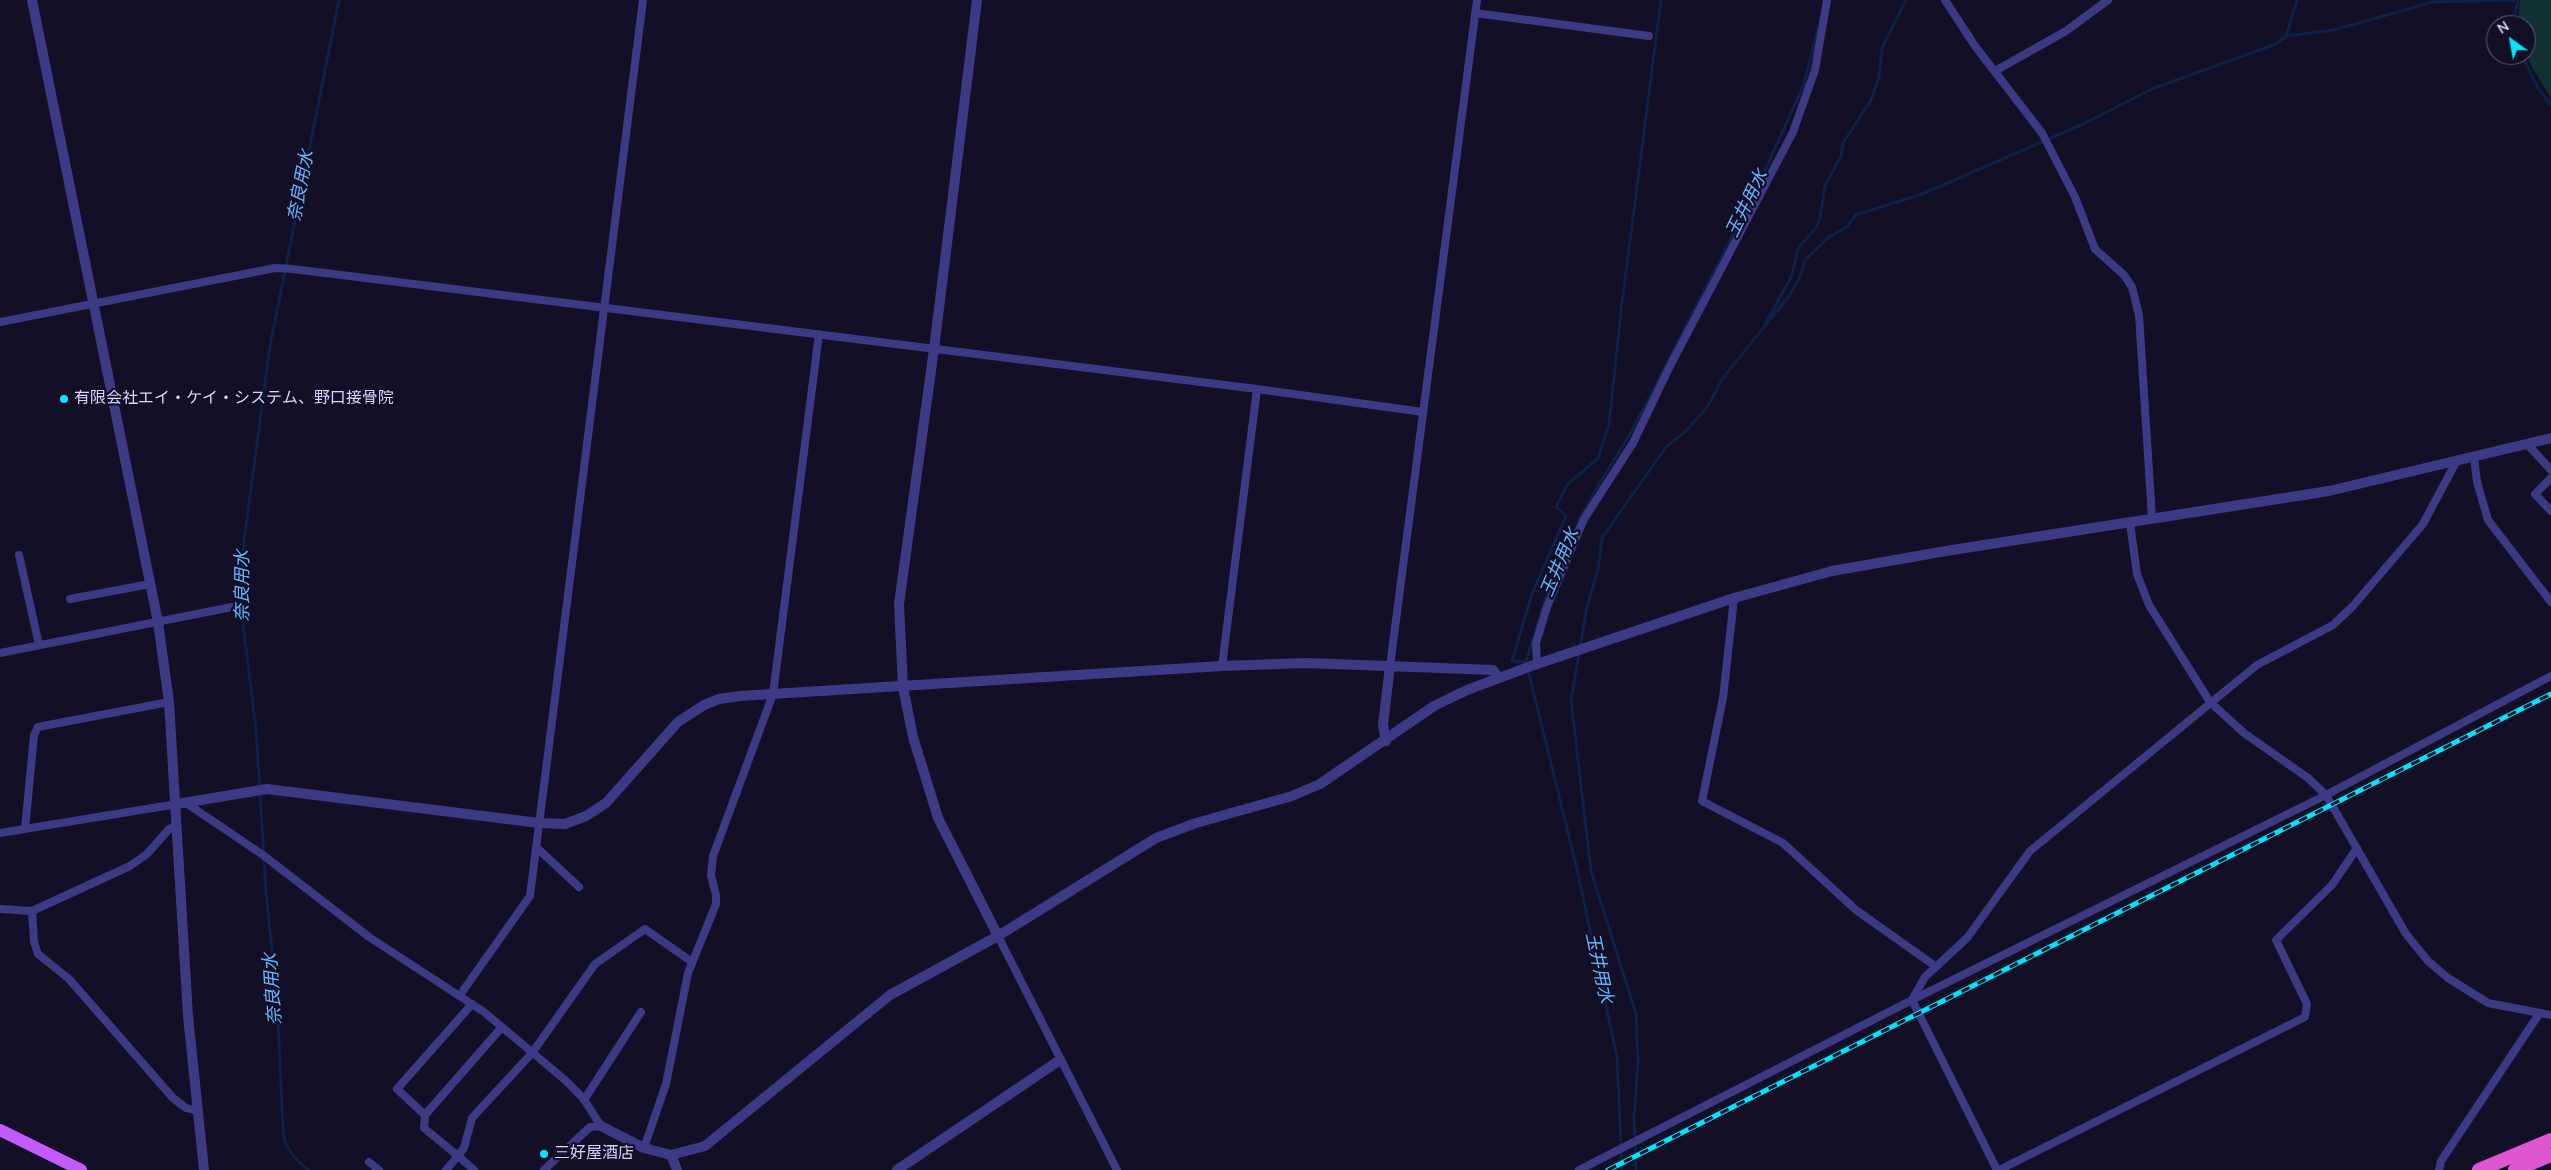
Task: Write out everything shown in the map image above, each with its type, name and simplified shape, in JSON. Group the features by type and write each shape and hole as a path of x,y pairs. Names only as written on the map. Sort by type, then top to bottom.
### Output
{"highway":[{"path":"2479,1170 2551,1140"},
{"path":"2516,1170 2551,1155"}],"main road":[{"path":"0,1130 81,1170"}],"street":[{"path":"32,0 158,622 181,804 177,825 188,1016 204,1170"},
{"path":"460,995 530,896 643,0"},
{"path":"977,0 934,349 898,604 903,686 913,737 938,818 1117,1170"},
{"path":"1386,741 1383,726 1390,666 1477,0"},
{"path":"1535,665 1536,643 1547,607 1584,519 1633,443 1675,357 1793,132 1815,70 1827,0"},
{"path":"1945,0 1975,46 2042,133 2075,197 2095,249 2124,275 2132,287 2139,315 2152,518"},
{"path":"1995,71 2066,31 2108,0"},
{"path":"1475,13 1649,36"},
{"path":"0,322 275,268 820,334 1258,389 1423,412"},
{"path":"644,1148 666,1084 688,973 716,904 716,895 711,875 713,856 773,694 820,334"},
{"path":"1222,666 1258,389"},
{"path":"181,804 263,855 370,937 472,1004 565,1080 584,1100 601,1126 644,1148 671,1156 705,1146 890,995 998,936 1156,838 1196,823 1292,796 1320,784 1386,741 1434,706 1467,690 1734,598 1832,571 1946,550 2328,491 2551,438"},
{"path":"2527,444 2551,470"},
{"path":"2474,457 2477,482 2488,520 2551,602"},
{"path":"1912,1000 1935,966 1967,938 2030,851 2257,664 2333,625 2353,606 2424,524 2456,462"},
{"path":"2551,478 2535,494 2551,512"},
{"path":"2130,522 2137,574 2149,605 2210,702 2244,734 2308,778 2326,795 2406,934 2428,961 2448,978 2488,1003 2551,1015"},
{"path":"19,555 39,645"},
{"path":"70,599 150,584"},
{"path":"1734,598 1723,698 1702,801 1784,842 1856,910 1935,966"},
{"path":"0,653 232,607"},
{"path":"0,833 266,789 538,824 565,824 586,816 606,803 678,722 704,705 726,698 1222,666 1306,664 1493,670 1499,678"},
{"path":"1579,1170 1912,1000 2326,795 2551,676"},
{"path":"25,829 34,735 38,726 169,702"},
{"path":"0,909 32,911 130,866 148,854 169,830 177,825"},
{"path":"536,847 579,887"},
{"path":"1912,1000 1998,1170 2305,1017 2307,1004 2276,940 2332,885 2357,848"},
{"path":"32,911 34,942 38,954 46,963 69,979 174,1098 186,1108 197,1111"},
{"path":"446,1170 464,1148 472,1118 532,1053 595,964 646,929 692,962"},
{"path":"425,1115 397,1089 472,1004"},
{"path":"584,1100 642,1012"},
{"path":"2439,1170 2441,1161 2539,1014"},
{"path":"474,1170 424,1128 425,1115 502,1028"},
{"path":"897,1170 1060,1060"},
{"path":"544,1170 590,1127 601,1126"},
{"path":"671,1156 677,1170"},
{"path":"369,1162 379,1170"}],"green space":[{"path":"2520,0 2551,0 2551,98 2531,65 2536,65 2536,15 2518,15"}],"waterway":[{"name":"奈良用水","path":"308,1170 293,1156 285,1142 283,1129 277,999 266,892 256,729 241,608 244,541 270,346 339,0"},
{"path":"1526,662 1512,661 1532,594 1566,516 1556,507 1567,485 1598,458 1609,424 1622,303 1661,0"},
{"path":"1766,323 1792,275 1798,248 1816,228 1820,218 1825,186 1841,156 1843,143 1871,100 1879,77 1882,48 1906,0"},
{"path":"2286,36 2297,0"},
{"path":"1580,647 1587,607 1598,569 1602,538 1666,447 1687,430 1708,406 1723,378 1789,296 1800,277 1805,260 1829,237 1847,227 1856,215 1922,194 2081,125 2154,88 2276,44 2286,36 2334,30 2433,2 2514,0"},
{"path":"2514,15 2518,0"},
{"name":"玉井用水","path":"1622,1170 1617,1057 1577,869 1526,662 1548,591 1579,521 1593,494 1633,429 1758,186 1804,84 1818,28"},
{"path":"2527,65 2537,87 2551,105"},
{"path":"1579,653 1571,700 1591,871 1636,1014 1638,1063 1634,1115 1636,1170"}],"railway":[{"path":"1608,1170 2551,694"}],"place":[{"name":"有限会社エイ・ケイ・システム、野口接骨院","path":"64,399"},
{"name":"三好屋酒店","path":"544,1154"}]}
